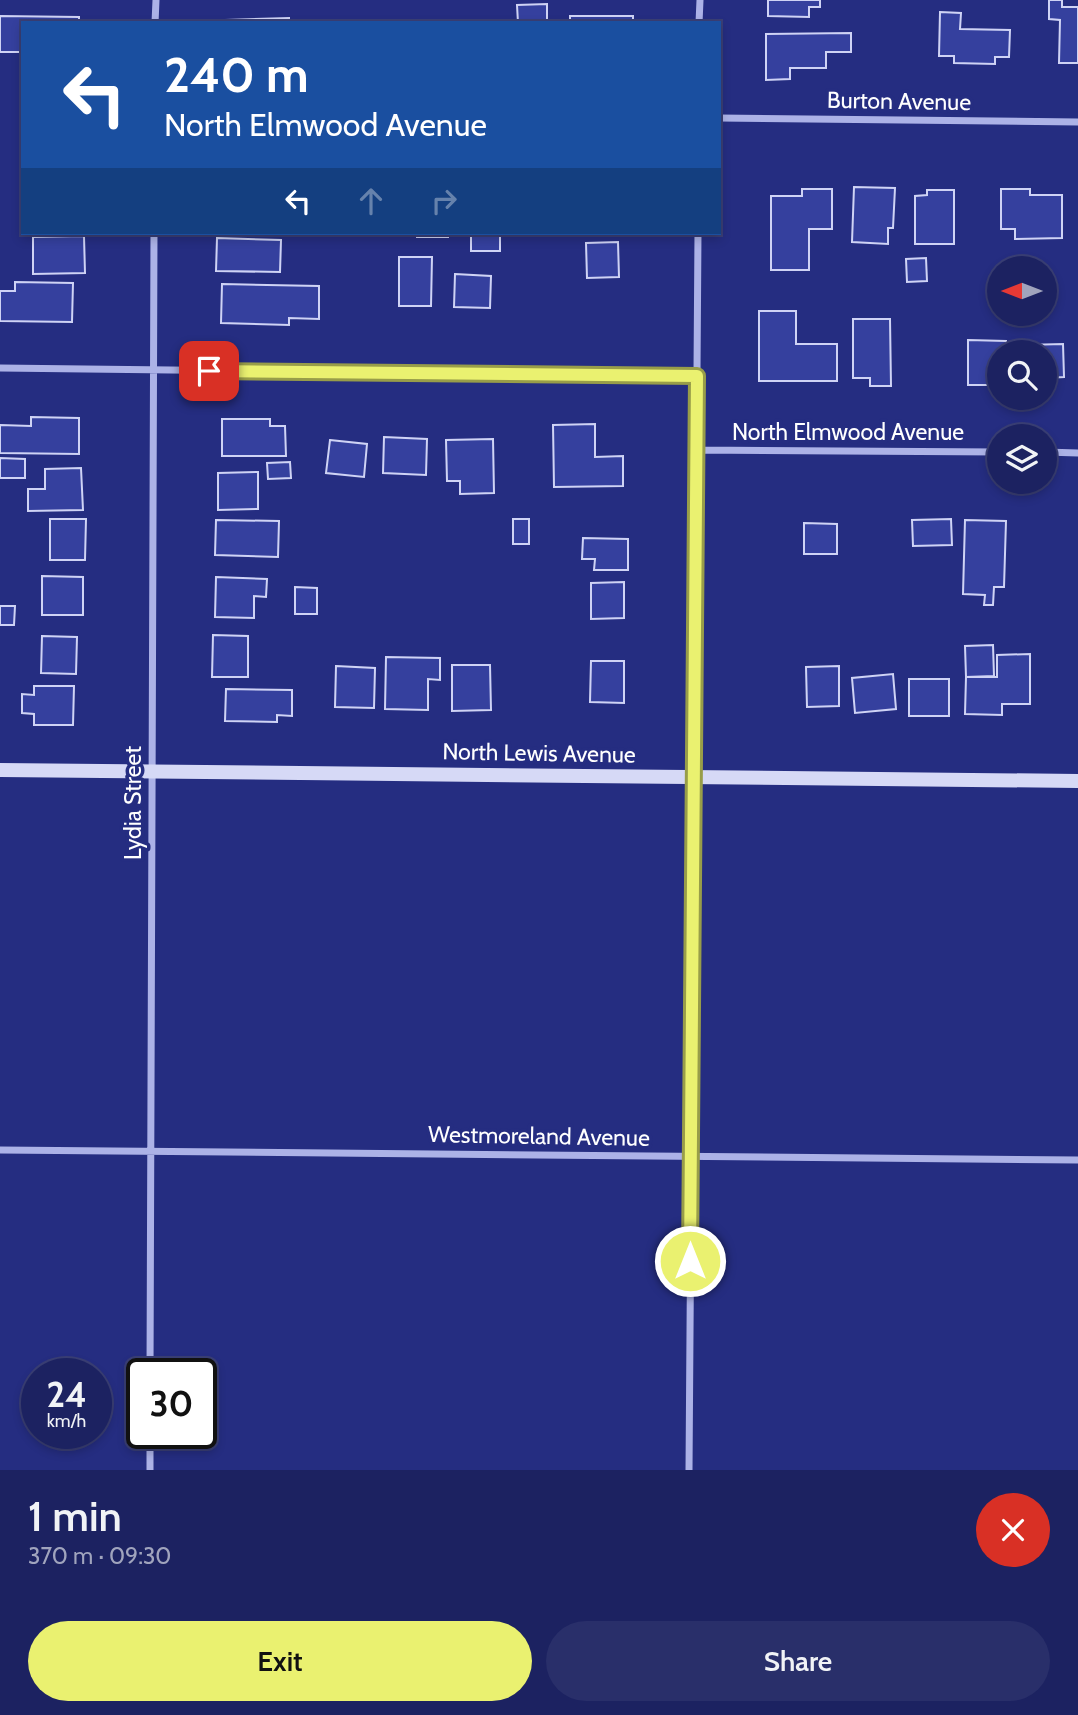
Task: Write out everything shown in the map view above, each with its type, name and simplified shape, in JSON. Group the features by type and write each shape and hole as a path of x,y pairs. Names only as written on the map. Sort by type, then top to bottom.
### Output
{"main road":[{"name":"North Lewis Avenue","path":"0,770 1078,782"}],"street":[{"path":"155,21 156,0"},
{"path":"699,21 700,0"},
{"name":"Burton Avenue","path":"721,118 1078,122"},
{"name":"Lydia Street","path":"150,1358 155,235"},
{"path":"689,1470 698,235"},
{"path":"0,368 697,376"},
{"name":"North Elmwood Avenue","path":"696,450 987,452"},
{"path":"1057,452 1078,453"},
{"name":"Westmoreland Avenue","path":"0,1150 1078,1160"},
{"path":"150,1449 150,1470"}],"building":[{"path":"768,0 820,0 820,7 809,7 809,17 768,16"},
{"path":"1049,0 1062,0 1062,7 1078,7 1078,63 1059,63 1060,20 1049,19"},
{"path":"547,4 547,21 518,21 517,5"},
{"path":"940,12 961,13 960,29 1010,30 1009,57 995,57 995,64 954,63 954,56 939,56"},
{"path":"0,16 79,17 79,21 21,21 21,52 0,52"},
{"path":"570,16 633,16 633,21 570,21"},
{"path":"289,18 289,21 226,20"},
{"path":"851,33 851,52 826,52 826,68 790,68 790,79 766,80 766,34"},
{"path":"854,187 895,188 893,228 888,228 888,244 852,242"},
{"path":"802,189 832,189 832,229 809,229 809,270 771,270 771,196 802,196"},
{"path":"1001,189 1030,189 1030,195 1062,195 1062,238 1015,239 1015,229 1001,229"},
{"path":"927,190 954,190 954,244 915,244 915,196 927,195"},
{"path":"417,235 448,235 448,237"},
{"path":"471,235 500,235 500,251 471,251"},
{"path":"84,236 85,273 33,274 33,237"},
{"path":"217,238 281,240 280,272 216,271"},
{"path":"618,242 619,277 587,278 586,243"},
{"path":"399,257 432,257 431,306 399,306"},
{"path":"926,258 927,281 907,282 906,259"},
{"path":"455,274 491,276 490,308 454,307"},
{"path":"15,282 73,283 72,322 0,321 0,291 15,291"},
{"path":"222,284 319,286 319,319 289,318 289,325 221,323"},
{"path":"759,311 796,311 796,344 837,344 837,381 759,381"},
{"path":"853,319 890,319 891,386 870,386 870,378 853,378"},
{"path":"968,340 987,340 987,385 968,385"},
{"path":"1057,344 1063,344 1064,377 1057,377"},
{"path":"31,417 79,418 79,454 0,453 0,425 31,426"},
{"path":"222,419 270,419 270,426 285,426 286,456 222,456"},
{"path":"595,424 595,457 623,456 623,486 554,487 553,425"},
{"path":"384,437 427,439 426,475 383,473"},
{"path":"493,439 494,493 460,494 460,481 447,481 446,440"},
{"path":"330,440 367,444 364,477 326,473"},
{"path":"0,458 25,459 25,478 0,478"},
{"path":"290,462 291,478 268,479 267,463"},
{"path":"81,468 83,510 28,511 28,489 45,489 45,469"},
{"path":"258,472 258,509 218,510 218,473"},
{"path":"50,519 86,519 85,560 50,560"},
{"path":"513,519 529,519 529,544 513,544"},
{"path":"951,519 952,545 913,546 912,520"},
{"path":"216,520 279,521 278,557 215,555"},
{"path":"965,520 1006,521 1004,587 994,587 993,605 984,605 985,595 963,594"},
{"path":"804,523 837,524 837,554 804,554"},
{"path":"583,538 628,539 628,570 594,570 595,559 582,559"},
{"path":"42,576 83,577 83,615 42,615"},
{"path":"216,577 267,579 266,597 254,596 254,618 215,617"},
{"path":"624,582 624,618 591,619 591,583"},
{"path":"295,587 317,588 317,614 295,614"},
{"path":"0,606 15,606 14,625 0,625"},
{"path":"213,635 248,636 248,677 212,677"},
{"path":"42,636 77,637 76,674 41,673"},
{"path":"993,645 994,676 966,677 965,646"},
{"path":"1030,654 1030,704 1002,704 1002,715 965,714 966,677 997,677 997,655"},
{"path":"386,657 440,658 440,680 428,679 428,710 385,709"},
{"path":"591,661 624,661 624,703 590,702"},
{"path":"452,665 490,665 491,710 452,711"},
{"path":"336,666 375,668 374,708 335,707"},
{"path":"839,666 839,706 807,707 806,667"},
{"path":"893,674 896,709 855,713 852,678"},
{"path":"909,679 949,679 949,716 909,716"},
{"path":"34,686 74,686 73,725 34,725 34,714 22,713 22,694 34,695"},
{"path":"226,689 292,690 292,716 277,715 277,722 225,721"}],"route":[{"path":"209,371 697,376 690,1261"}]}
